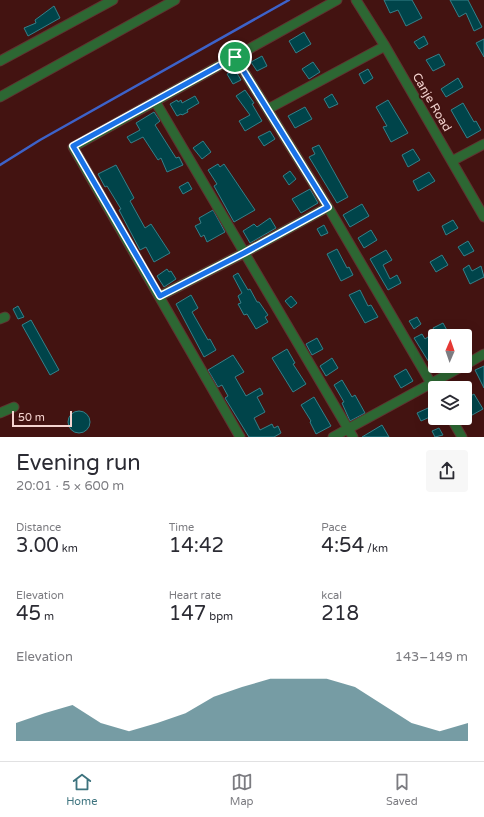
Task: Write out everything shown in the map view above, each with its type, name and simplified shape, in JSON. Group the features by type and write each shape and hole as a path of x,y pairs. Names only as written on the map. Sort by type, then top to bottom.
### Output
{"street":[{"path":"0,61 113,0"},
{"path":"0,97 175,0"},
{"path":"240,437 73,146 337,0"},
{"name":"Canje Road","path":"356,0 385,46 484,217"},
{"path":"268,109 385,46"},
{"path":"235,57 328,207 430,381"},
{"path":"155,101 350,433"},
{"path":"452,161 484,144"},
{"path":"160,296 244,253 328,207"},
{"path":"472,361 484,354"},
{"path":"441,381 453,373"},
{"path":"333,437 350,433 428,390"},
{"path":"0,413 14,407"},
{"path":"455,425 462,437"}],"building":[{"path":"384,0 412,0 422,18 406,26 398,10 390,13"},
{"path":"450,0 468,0 482,27 474,31 466,13 459,17"},
{"path":"54,6 60,18 28,36 24,28 36,23 35,20"},
{"path":"304,32 311,44 296,53 289,41"},
{"path":"424,36 428,44 419,49 414,42"},
{"path":"484,39 484,57 476,43"},
{"path":"439,54 445,65 433,71 426,60"},
{"path":"262,56 267,66 257,71 251,62"},
{"path":"313,62 320,72 309,79 302,69"},
{"path":"368,69 373,78 364,84 359,74"},
{"path":"235,70 241,80 233,84 227,74"},
{"path":"458,78 463,87 446,97 441,89"},
{"path":"245,90 254,103 252,104 262,121 245,131 239,121 250,115 236,96"},
{"path":"332,94 338,104 329,108 324,99"},
{"path":"195,96 199,103 187,110 188,112 177,116 170,104 177,100 178,102 181,100 182,103"},
{"path":"388,100 408,133 391,142 383,127 387,126 376,107"},
{"path":"463,103 474,122 476,121 481,130 467,138 451,110"},
{"path":"305,107 312,119 295,128 288,116"},
{"path":"154,112 160,121 155,125 176,158 179,157 183,165 167,172 161,158 158,160 143,137 131,143 127,137 140,130 136,123"},
{"path":"270,131 275,139 264,146 258,137"},
{"path":"203,141 211,152 202,159 193,148"},
{"path":"319,145 348,197 337,203 309,157 315,154 312,148"},
{"path":"413,149 420,160 408,167 402,155"},
{"path":"218,164 220,167 224,164 255,210 234,222 214,186 217,184 208,170"},
{"path":"116,165 134,198 130,201 145,228 151,224 170,253 154,262 146,247 140,250 119,210 121,209 107,186 105,187 98,174"},
{"path":"290,171 296,179 289,185 283,176"},
{"path":"429,172 435,181 418,191 413,181"},
{"path":"188,182 192,189 183,194 179,187"},
{"path":"310,189 318,203 301,213 292,199"},
{"path":"362,204 369,216 350,227 343,215"},
{"path":"213,210 225,232 207,242 204,235 201,237 195,226 201,223 199,218"},
{"path":"270,218 276,228 250,243 243,231 254,224 257,227"},
{"path":"453,220 458,228 446,235 442,226"},
{"path":"324,225 328,233 321,236 317,229"},
{"path":"371,230 377,240 364,248 358,238"},
{"path":"468,241 474,251 464,256 458,247"},
{"path":"337,249 347,268 349,267 353,275 341,281 327,254"},
{"path":"386,250 392,260 383,265 390,279 397,275 401,283 388,290 370,259"},
{"path":"442,255 448,265 436,272 430,262"},
{"path":"469,265 472,271 481,266 484,277 470,284 463,269"},
{"path":"167,269 169,272 171,271 176,279 164,287 157,276"},
{"path":"238,273 248,290 250,289 257,302 259,302 268,315 265,317 268,322 256,329 247,314 244,315 238,304 241,303 238,296 242,293 233,276"},
{"path":"360,290 368,306 371,305 378,317 365,323 349,295"},
{"path":"191,295 198,308 192,312 208,340 210,339 216,350 204,357 176,304"},
{"path":"291,296 297,303 291,308 285,301"},
{"path":"18,306 24,317 18,319 13,309"},
{"path":"417,317 421,324 414,329 409,321"},
{"path":"31,320 59,370 50,375 22,325"},
{"path":"443,323 446,329 434,329"},
{"path":"422,334 425,339 428,337 428,361 414,338"},
{"path":"317,338 323,349 312,355 306,344"},
{"path":"287,349 295,363 293,364 306,384 293,392 272,358"},
{"path":"233,355 244,372 235,377 246,396 260,388 263,394 257,397 265,412 254,418 260,430 272,424 274,428 278,426 281,433 274,437 249,437 225,398 228,396 222,385 218,387 208,370"},
{"path":"332,358 338,368 326,376 320,366"},
{"path":"484,366 484,388 475,370"},
{"path":"406,369 413,381 401,388 394,376"},
{"path":"342,380 352,397 355,395 365,413 350,421 342,403 344,402 334,385"},
{"path":"474,394 483,409 472,415 472,395"},
{"path":"314,397 331,426 316,434 310,422 311,421 301,405"},
{"path":"428,408 428,418 421,421 417,413"},
{"path":"79,411 87,414 90,422 87,430 79,433 71,430 68,422 71,414"},
{"path":"382,425 389,437 362,437"},
{"path":"439,428 443,435 435,437 432,431"}],"waterway":[{"path":"0,165 40,140 289,0"}],"route":[{"path":"235,57 328,207 244,253 160,296 73,146 235,57"}]}
